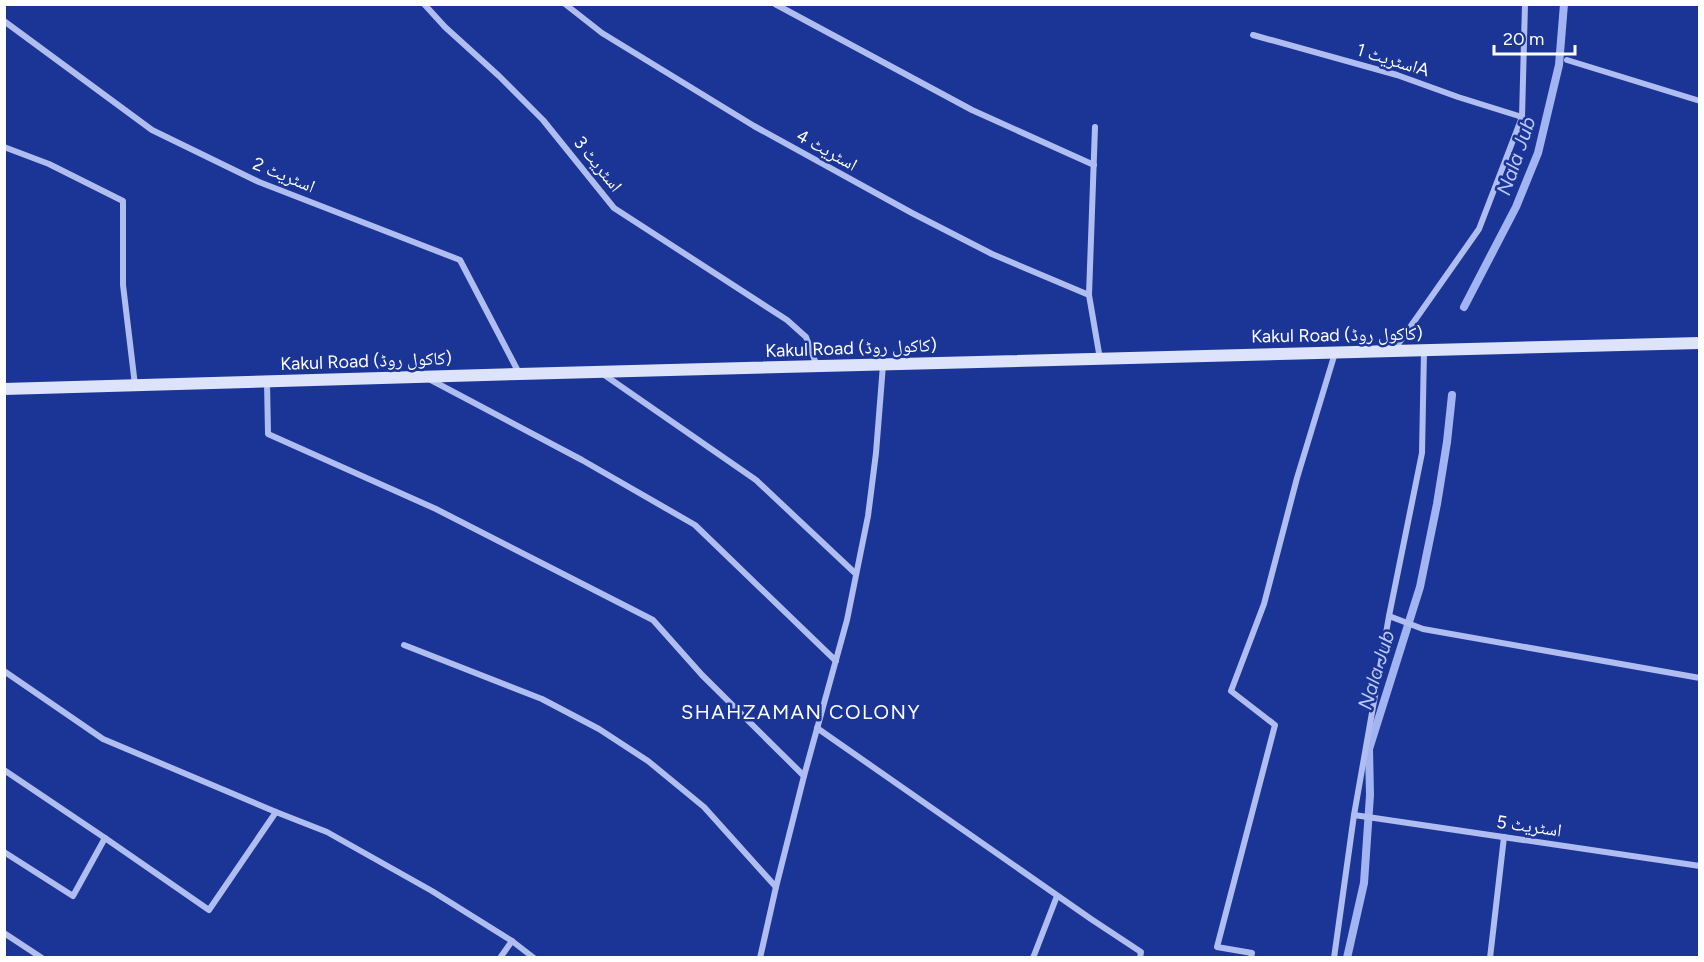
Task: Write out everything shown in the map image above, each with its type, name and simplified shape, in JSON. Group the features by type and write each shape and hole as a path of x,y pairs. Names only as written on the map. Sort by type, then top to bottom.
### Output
{"main road":[{"name":"Kakul Road (کاکول روڈ)","path":"4,389 1700,344"}],"street":[{"name":"اسٹریٹ 3","path":"424,4 445,27 500,76 543,120 614,208 788,320 806,337 817,367"},
{"name":"اسٹریٹ 4","path":"565,4 602,33 754,126 992,254 1089,295"},
{"path":"775,4 972,110 1094,165"},
{"path":"1394,351 1479,229 1522,117 1525,4"},
{"name":"اسٹریٹ 2","path":"4,21 152,130 259,182 460,260 519,374"},
{"name":"اسٹریٹ 1A","path":"1254,35 1397,75 1522,117"},
{"path":"1567,60 1700,100"},
{"path":"1095,127 1089,295 1100,359"},
{"path":"4,147 49,164 123,201 123,285 135,385"},
{"path":"1334,957 1354,815 1389,616 1422,453 1424,351"},
{"path":"1251,957 1252,953 1217,947 1275,725 1231,691 1264,604 1297,478 1335,353"},
{"path":"760,957 856,574 868,516 883,364"},
{"path":"600,372 756,480 856,574"},
{"path":"426,378 582,460 694,525 836,661"},
{"path":"267,382 268,434 436,509 653,620 702,675 804,776"},
{"path":"1389,616 1423,629 1700,678"},
{"path":"404,645 542,699 619,742 648,761 704,807 776,887"},
{"path":"4,671 103,740 327,832 432,891 534,957"},
{"path":"817,728 1141,952 1140,957"},
{"path":"4,770 209,910 276,812"},
{"name":"اسٹریٹ 5","path":"1354,815 1700,866"},
{"path":"4,852 73,896 105,837"},
{"path":"1490,957 1504,837"},
{"path":"1033,957 1058,896"},
{"path":"4,933 42,957"},
{"path":"500,957 512,941"}],"waterway":[{"name":"Nala Jub","path":"1464,307 1516,207 1538,153 1559,65 1564,4"},
{"name":"Nala Jub","path":"1347,958 1364,883 1370,795 1369,749 1420,587 1437,504 1452,395"}],"district":[{"name":"SHAHZAMAN COLONY","path":"801,712"}]}
